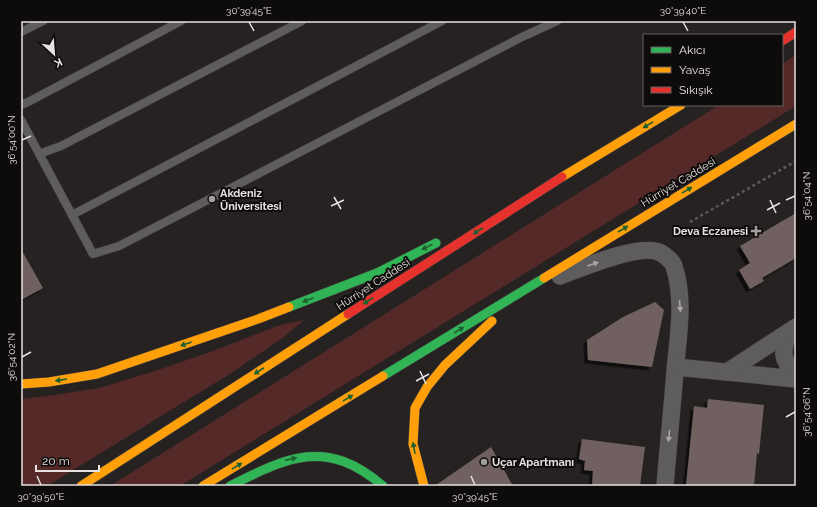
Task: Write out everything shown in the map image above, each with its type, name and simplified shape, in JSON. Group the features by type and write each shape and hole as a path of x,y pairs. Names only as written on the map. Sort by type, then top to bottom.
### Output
{"highway":[{"path":"783,41 796,34"},
{"name":"Hürriyet Caddesi","path":"81,486 549,185 679,106"},
{"name":"Hürriyet Caddesi","path":"204,486 653,210 796,124"},
{"path":"466,227 549,185"},
{"path":"21,384 49,382 97,374 258,319 377,273 446,238"},
{"path":"424,486 413,444 416,408 424,392 445,365 530,287"},
{"path":"230,486 278,462 311,455 334,457 364,471 383,486"}],"street":[{"path":"530,287 596,263 632,252 652,250 661,252 674,264 678,285 680,314 665,486"},
{"path":"727,372 792,329"},
{"path":"792,329 783,348 785,360 796,372"},
{"path":"676,367 796,379"}],"lane":[{"path":"21,32 43,21"},
{"path":"21,105 181,21"},
{"path":"39,154 61,146 302,21"},
{"path":"72,215 442,21"},
{"path":"21,120 93,254 119,246 522,37 557,21"}],"path":[{"path":"690,222 796,161"}],"shaded area":[{"path":"796,55 796,106 180,486 110,486 717,106 783,106 783,63"},
{"path":"304,320 284,337 233,372 47,486 21,486 21,399 99,388 213,351 280,325"}],"building":[{"path":"796,213 796,258 762,278 764,281 750,289 739,270 750,263 740,246"},
{"path":"21,249 43,288 21,300"},
{"path":"655,302 664,310 652,367 588,360 587,340 623,317"},
{"path":"708,399 764,405 754,486 686,486 694,406 707,408"},
{"path":"582,439 645,447 640,486 592,486 593,471 584,470 585,461 579,459"},
{"name":"Uçar Apartmanı","path":"491,447 513,486 436,486 436,485"}],"traffic: fast":[{"path":"289,307 377,273 436,243"},
{"path":"383,376 544,278"},
{"path":"230,486 271,467 290,460 308,457 326,457 344,462 363,471 383,486"}],"traffic: slow":[{"path":"562,177 679,106"},
{"path":"544,278 796,124"},
{"path":"21,384 49,382 97,374 289,307"},
{"path":"81,486 348,314"},
{"path":"424,486 413,444 415,408 427,387 445,365 492,321"},
{"path":"203,486 383,376"}],"traffic: jam":[{"path":"783,40 796,32"},
{"path":"348,314 562,177"}],"place":[{"name":"Akdeniz Üniversitesi","path":"212,199"},
{"name":"Deva Eczanesi","path":"756,231"},
{"name":"Uçar Apartmanı","path":"484,462"}]}
